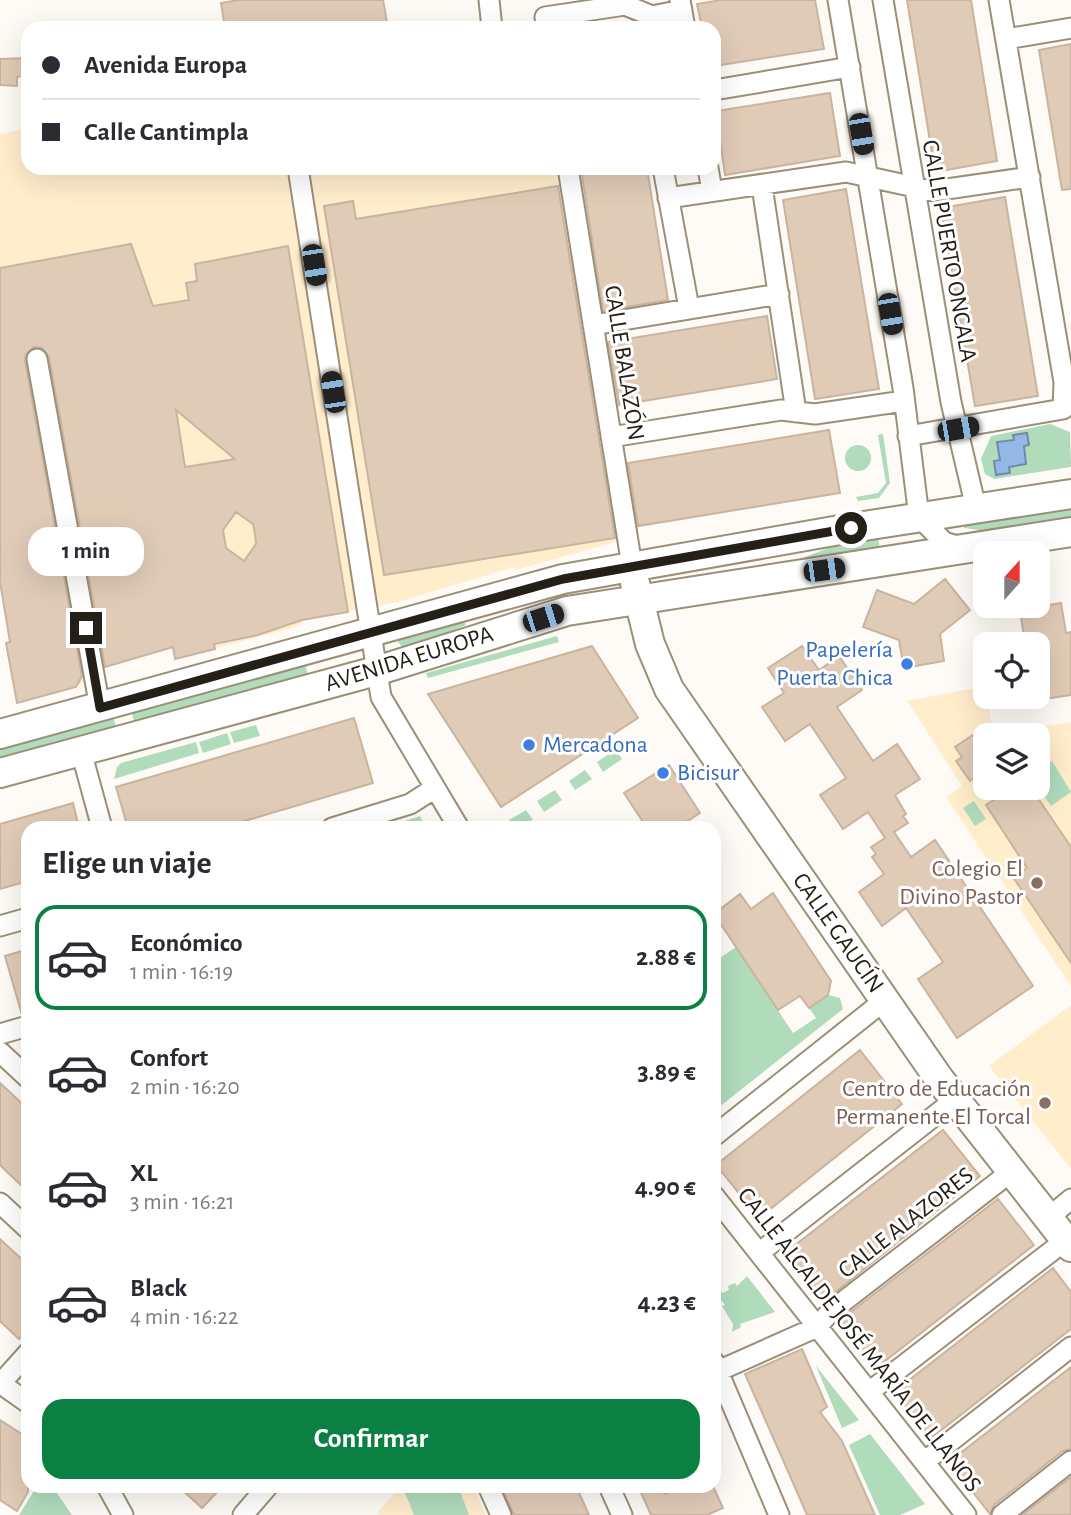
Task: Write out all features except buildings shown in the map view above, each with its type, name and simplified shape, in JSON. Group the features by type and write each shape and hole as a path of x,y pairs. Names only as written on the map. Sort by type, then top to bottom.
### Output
{"main road":[{"name":"AVENIDA EUROPA","path":"0,734 563,579 919,517 1071,494"},
{"name":"AVENIDA EUROPA","path":"0,773 376,671 567,611 1071,531"},
{"name":"CALLE GAUCÍN","path":"632,566 650,644 669,689 956,1100 1068,1243"}],"street":[{"path":"489,0 491,21"},
{"path":"840,0 904,401 919,517 944,542 967,548"},
{"name":"CALLE PUERTO ONCALA","path":"883,0 913,188 958,429 976,508"},
{"path":"908,436 1067,411 1067,381 999,0"},
{"path":"554,21 625,5 638,19 682,13"},
{"path":"1006,39 1071,28"},
{"path":"721,89 850,67"},
{"path":"668,198 846,172 933,191 1030,177"},
{"path":"299,175 381,697 455,821"},
{"name":"CALLE BALAZÓN","path":"569,175 632,566"},
{"path":"664,175 690,308"},
{"path":"709,175 712,191"},
{"path":"762,186 796,412"},
{"path":"593,326 779,294"},
{"path":"37,359 100,708"},
{"path":"611,437 781,410 815,414 904,401"},
{"path":"80,751 100,821"},
{"path":"359,821 411,804 435,788"},
{"path":"0,926 21,920"},
{"path":"721,1130 885,1000"},
{"path":"0,1034 21,1028"},
{"path":"0,1052 21,1072"},
{"path":"759,1253 956,1100"},
{"name":"CALLE ALAZORES","path":"721,1364 817,1327 831,1311 1012,1171"},
{"path":"1048,1217 1071,1199"},
{"path":"0,1203 21,1222"},
{"name":"CALLE ALCALDE JOSÉ MARÍA DE LLANOS","path":"721,1205 966,1515"},
{"path":"869,1392 1068,1243"},
{"path":"924,1462 1071,1347"},
{"path":"21,1360 0,1383 21,1398"},
{"path":"721,1378 779,1515"},
{"path":"1002,1515 1071,1461"},
{"path":"111,1493 122,1515"},
{"path":"243,1515 262,1493"},
{"path":"491,1493 501,1515"},
{"path":"612,1493 622,1515"}],"shaded area":[{"path":"21,130 21,175 556,175 616,542 515,570 514,567 398,602 304,619 299,626 175,659 173,647 103,668 76,687 17,703 6,643 10,641 0,582 0,134"},
{"name":"Colegio El Divino Pastor","path":"973,688 973,709 989,709 991,723 973,723 973,800 1050,800 1050,725 1071,722 1071,986 946,797 962,786 907,701"},
{"name":"Centro de Educación Permanente El Torcal","path":"1071,1005 1071,1169 989,1066"},
{"path":"395,1493 476,1493 486,1515 379,1515 377,1513"}],"green space":[{"path":"1050,424 1070,432 1071,467 994,479 985,474 981,459 991,436"},
{"path":"883,434 890,483 879,498 858,501 856,497 878,493 886,483 878,435"},
{"path":"858,445 867,449 871,458 867,467 858,471 849,467 845,458 849,449"},
{"path":"1071,507 1071,518 986,531 964,528 964,524"},
{"path":"878,538 880,549 795,561 841,543"},
{"path":"461,618 466,625 408,648 402,647 396,639"},
{"path":"557,636 559,642 428,678 426,673"},
{"path":"305,664 308,675 134,721 131,710"},
{"path":"113,716 116,727 0,757 0,745"},
{"path":"256,725 260,736 234,743 230,732"},
{"path":"227,733 231,744 203,753 199,742"},
{"path":"196,742 199,753 114,779 121,763"},
{"path":"615,750 622,759 603,772 597,762"},
{"path":"1052,761 1071,792 1051,806 1047,800 1050,800"},
{"path":"585,770 592,779 575,790 569,781"},
{"path":"555,790 562,800 544,812 537,801"},
{"path":"974,801 986,819 975,826 963,808"},
{"path":"526,810 533,820 510,821"},
{"path":"420,816 422,821 405,821"},
{"path":"736,947 793,1033 816,1018 809,1008 828,995 840,998 843,1009 721,1105 721,957"},
{"path":"747,1276 775,1312 740,1324 741,1327 732,1332 733,1324 722,1306 725,1305 721,1300 721,1291 723,1293 729,1290 728,1286 735,1283 737,1286"},
{"path":"816,1366 859,1420 842,1428"},
{"path":"870,1434 925,1504 900,1515 880,1515 849,1445"},
{"path":"33,1493 57,1493 72,1515 19,1515"},
{"path":"405,1493 461,1493 469,1515 414,1515"}],"water":[{"path":"1027,433 1029,445 1024,446 1026,464 1009,467 1010,473 996,475 994,461 1000,460 997,442 1014,440 1013,435"}],"place":[{"name":"Papelería Puerta Chica","path":"907,664"},
{"name":"Mercadona","path":"529,745"},
{"name":"Bicisur","path":"663,773"},
{"name":"Colegio El Divino Pastor","path":"1037,883"},
{"name":"Centro de Educación Permanente El Torcal","path":"1045,1103"}],"route":[{"path":"86,628 100,708 563,579 851,528"}]}
